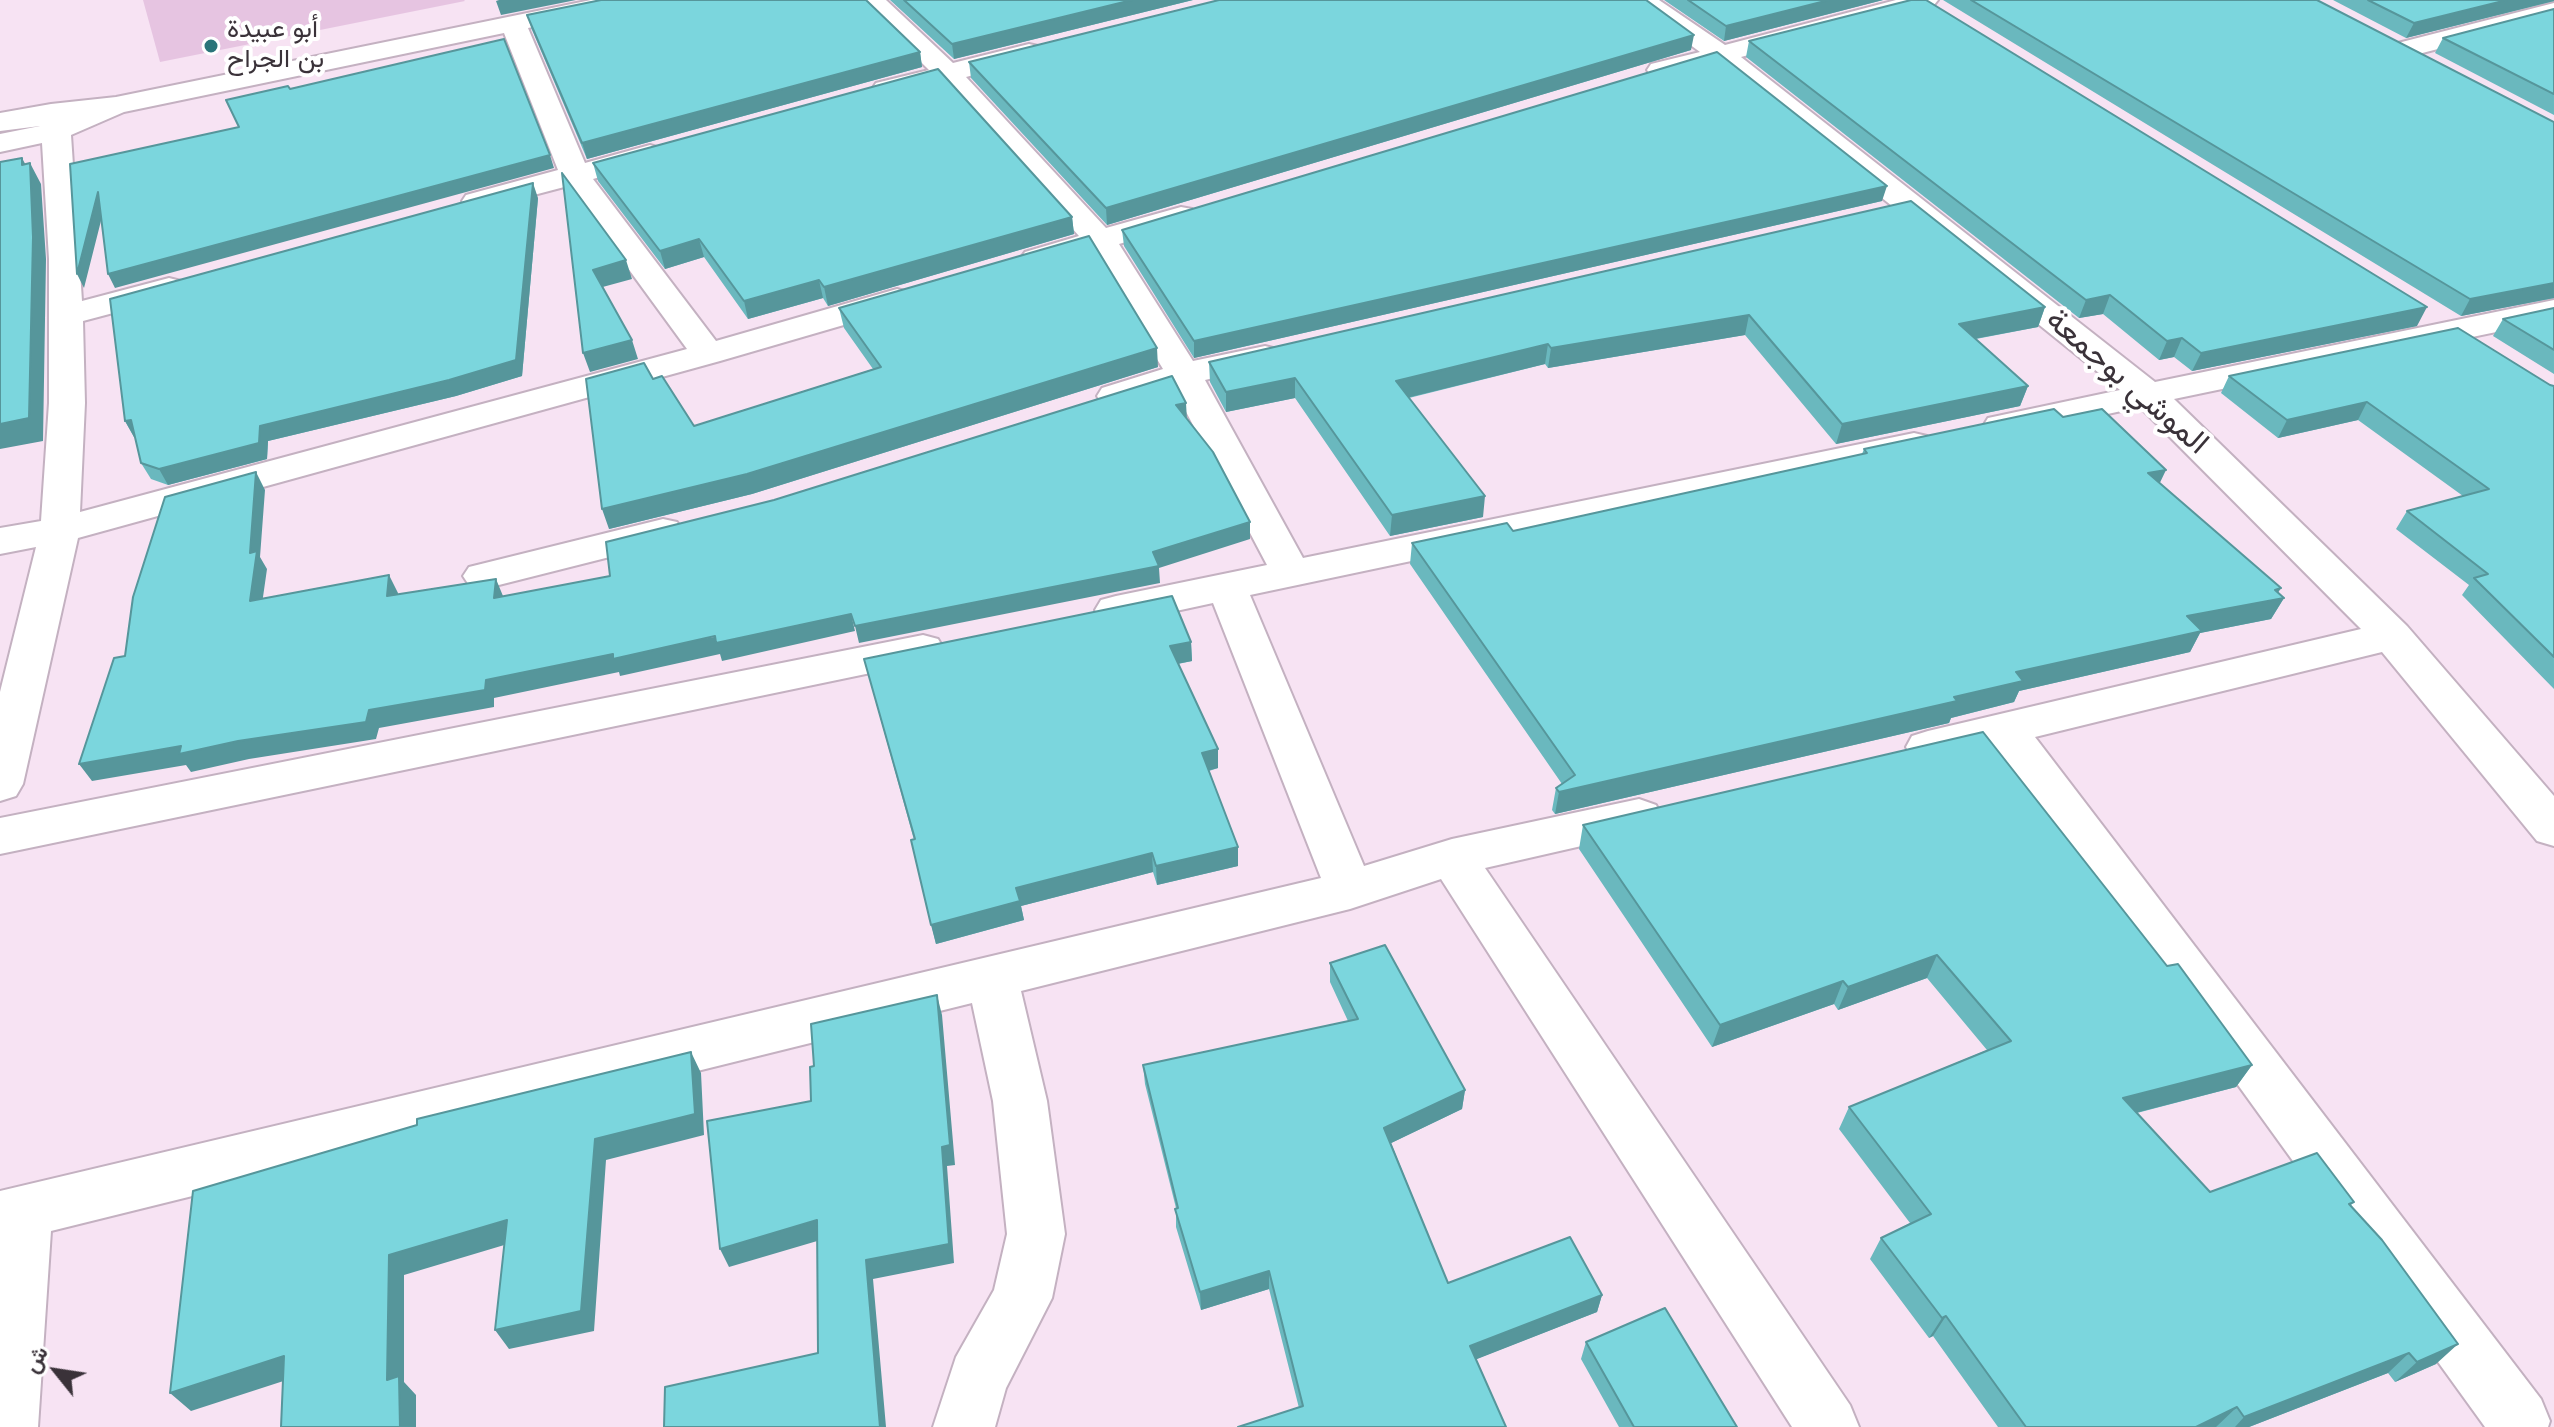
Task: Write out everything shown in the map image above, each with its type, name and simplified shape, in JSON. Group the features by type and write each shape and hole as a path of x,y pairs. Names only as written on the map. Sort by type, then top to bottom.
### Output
{"street":[{"path":"0,143 54,122 116,105 628,0"},
{"path":"871,0 947,72 1100,240 1184,374 1291,572"},
{"name":"الموشي بوجمعة","path":"1642,0 1719,53 2149,395 2392,636 2554,828"},
{"path":"1628,80 1719,53 1929,5"},
{"path":"2403,50 2554,11"},
{"path":"514,25 575,175 708,354"},
{"path":"2376,36 2431,64"},
{"path":"858,97 1054,46"},
{"path":"0,122 54,122"},
{"path":"0,784 60,530 67,403 66,315 54,122"},
{"path":"445,210 680,146"},
{"path":"1868,217 1915,206"},
{"path":"1010,267 1206,208"},
{"path":"66,315 202,279"},
{"path":"0,541 60,530 708,354 919,293"},
{"path":"2410,304 2490,353"},
{"path":"1087,616 2149,395 2451,329 2554,310"},
{"path":"1079,407 1184,374 1293,349"},
{"path":"483,576 690,524"},
{"path":"1227,588 1350,890"},
{"path":"1882,759 2392,636"},
{"path":"0,836 963,641"},
{"path":"2005,729 2525,1418"},
{"path":"7,1427 12,1214 1350,890 1452,857 1681,807"},
{"path":"1452,857 1828,1427"},
{"path":"964,1427 978,1379 1022,1298 1036,1234 1020,1101 992,978"}],"shaded area":[{"path":"143,0 464,0 465,1 160,62"}],"building":[{"path":"601,0 866,0 920,52 582,143 527,15"},
{"path":"904,0 1132,0 952,44"},
{"path":"1219,0 1646,0 1694,35 1106,208 969,62"},
{"path":"1688,0 1829,0 1726,26"},
{"path":"1911,0 1926,0 2427,307 2201,353 2182,338 2167,341 2110,295 2086,300 1749,41"},
{"path":"1971,0 2317,0 2554,122 2554,283 2470,299"},
{"path":"2368,0 2507,0 2414,23"},
{"path":"2554,9 2554,94 2443,38"},
{"path":"504,39 550,155 108,274 98,192 77,274 70,164 239,127 226,100 288,86 290,89"},
{"path":"1717,52 1887,186 1194,341 1122,230"},
{"path":"938,69 1072,217 824,287 819,280 744,301 699,239 660,251 593,163"},
{"path":"22,158 22,165 30,163 33,237 29,418 0,424 0,162"},
{"path":"562,173 626,260 593,270 632,340 583,353"},
{"path":"533,183 516,360 449,380 260,426 259,443 159,469 141,463 131,420 125,421 110,299"},
{"path":"1911,201 2045,307 1959,324 2028,386 1842,424 1749,315 1551,348 1548,344 1396,381 1485,496 1392,515 1295,378 1226,392 1209,362"},
{"path":"1089,236 1157,348 747,474 602,509 586,379 644,363 653,379 662,376 694,426 881,367 839,308"},
{"path":"2554,308 2554,350 2503,319"},
{"path":"2458,328 2554,386 2554,657 2474,578 2488,574 2407,511 2489,489 2367,402 2287,420 2229,376"},
{"path":"1172,376 1186,403 1176,405 1213,452 1250,522 1153,552 1159,566 855,626 851,614 716,643 715,636 613,659 613,654 486,680 485,690 369,710 366,722 238,741 179,754 181,746 79,764 114,658 125,656 133,597 165,497 256,472 250,553 257,551 250,601 389,575 387,596 496,579 494,598 610,576 606,542 774,500"},
{"path":"2054,409 2063,417 2102,409 2166,470 2148,473 2281,588 2275,590 2284,598 2187,616 2202,631 2016,672 2023,681 1954,697 1957,701 1559,792 1556,788 1575,775 1412,543 1507,523 1513,531 1867,453 1864,449"},
{"path":"1172,596 1191,642 1170,646 1218,749 1202,753 1238,847 1156,866 1152,853 1016,888 1020,901 931,925 911,840 915,839 864,659"},
{"path":"1983,732 2167,966 2178,964 2252,1065 2123,1098 2210,1192 2317,1153 2354,1202 2349,1204 2382,1240 2458,1344 2417,1362 2409,1353 2244,1417 2237,1407 2196,1427 2026,1427 1946,1316 1942,1318 1881,1238 1931,1214 1849,1107 2011,1041 1937,955 1848,987 1843,981 1720,1025 1583,825"},
{"path":"1385,945 1465,1090 1384,1128 1448,1283 1570,1237 1602,1295 1470,1346 1506,1427 1238,1427 1303,1406 1269,1271 1200,1292 1175,1209 1178,1208 1143,1065 1358,1019 1330,963"},
{"path":"937,995 950,1145 942,1147 949,1244 866,1260 880,1427 664,1427 665,1387 818,1353 817,1220 720,1249 707,1121 811,1101 810,1067 814,1066 811,1024"},
{"path":"691,1052 695,1114 595,1139 581,1311 495,1330 507,1220 389,1255 387,1380 399,1376 400,1427 281,1427 284,1356 170,1393 193,1191 417,1125 417,1119"},
{"path":"1665,1308 1737,1427 1634,1427 1586,1342"}],"place":[{"name":"أبو عبيدة بن الجراح","path":"211,46"}]}
